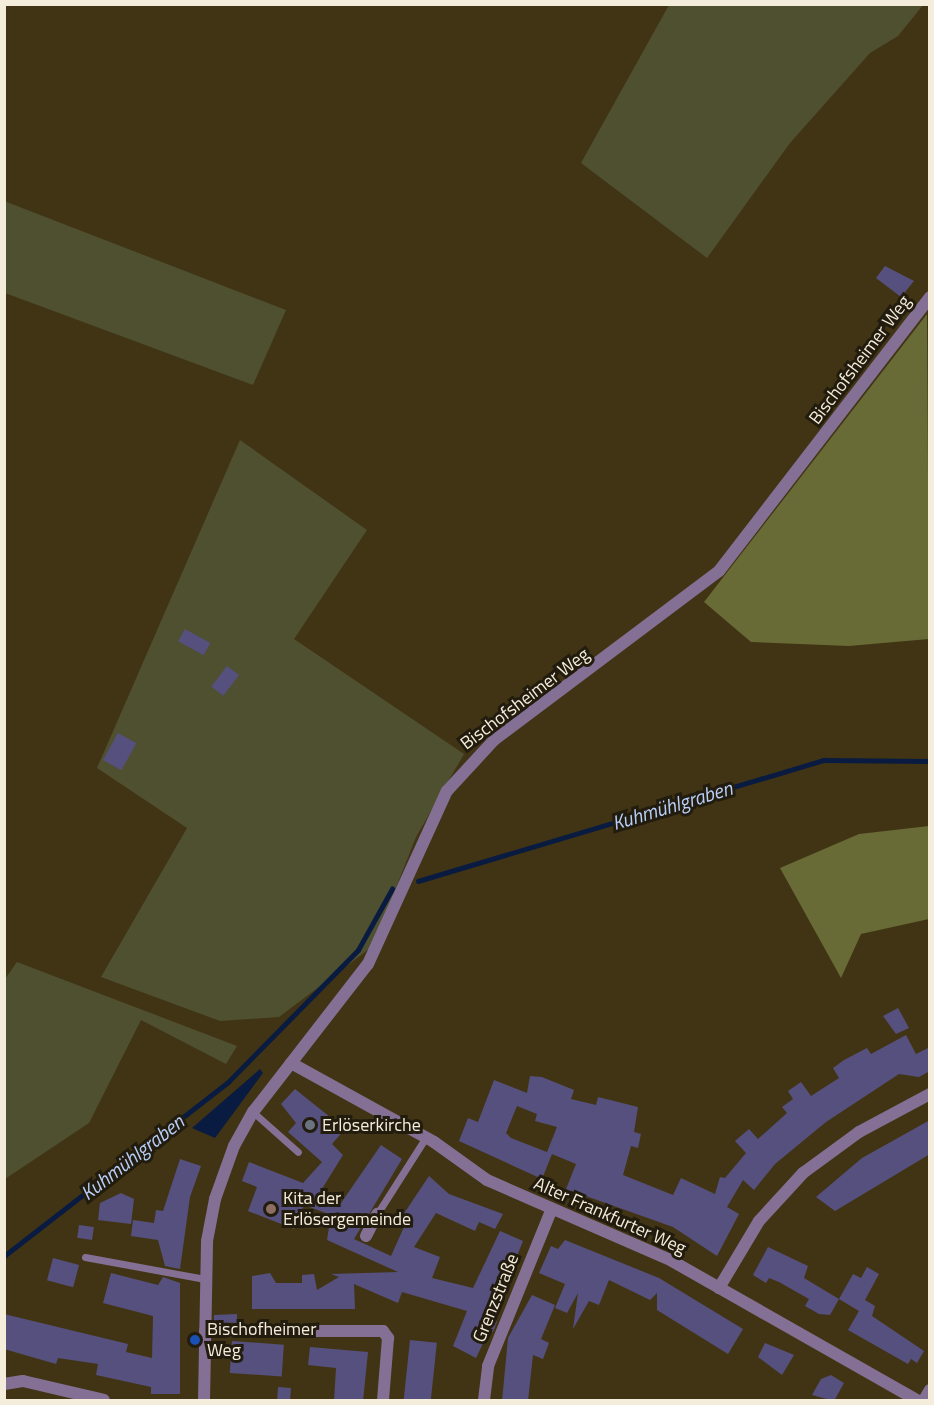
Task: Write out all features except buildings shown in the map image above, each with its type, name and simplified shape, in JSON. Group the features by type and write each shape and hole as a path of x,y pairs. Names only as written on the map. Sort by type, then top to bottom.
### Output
{"street":[{"name":"Bischofsheimer Weg","path":"204,1401 206,1279 214,1199 253,1112 368,964 431,817 471,761 719,571 930,297"},
{"name":"Alter Frankfurter Weg","path":"291,1062 426,1137 480,1176 550,1211 664,1257 917,1401"},
{"path":"719,1288 759,1221 803,1173 879,1119 930,1094"},
{"name":"Grenzstraße","path":"484,1401 488,1366 550,1211"},
{"path":"366,1236 377,1214"},
{"path":"205,1331 383,1331 388,1338 383,1401"},
{"path":"6,1383 23,1381 104,1401"},
{"path":"924,1401 930,1390"}],"lane":[{"path":"253,1112 298,1152"},
{"path":"377,1214 426,1137"},
{"path":"85,1257 206,1279"}],"green space":[{"path":"669,5 923,5 898,36 870,53 790,143 707,258 581,163"},
{"path":"4,201 286,310 253,385 5,293"},
{"path":"927,314 929,639 849,646 751,642 704,602"},
{"path":"240,440 367,530 294,639 464,754 416,837 373,946 279,1017 220,1021 101,977 187,828 97,768"},
{"path":"929,826 929,919 861,934 841,978 780,868 859,834"},
{"path":"17,962 237,1046 226,1064 141,1020 89,1123 5,1179 5,979"}],"water":[{"path":"260,1069 263,1073 215,1138 192,1128"}],"waterway":[{"name":"Kuhmühlgraben","path":"418,881 824,760 930,761"},
{"name":"Kuhmühlgraben","path":"4,1256 228,1082 358,950 392,889"}],"place":[{"name":"Erlöserkirche","path":"310,1125"},
{"name":"Kita der Erlösergemeinde","path":"271,1209"},
{"name":"Bischofheimer Weg","path":"195,1340"}]}
